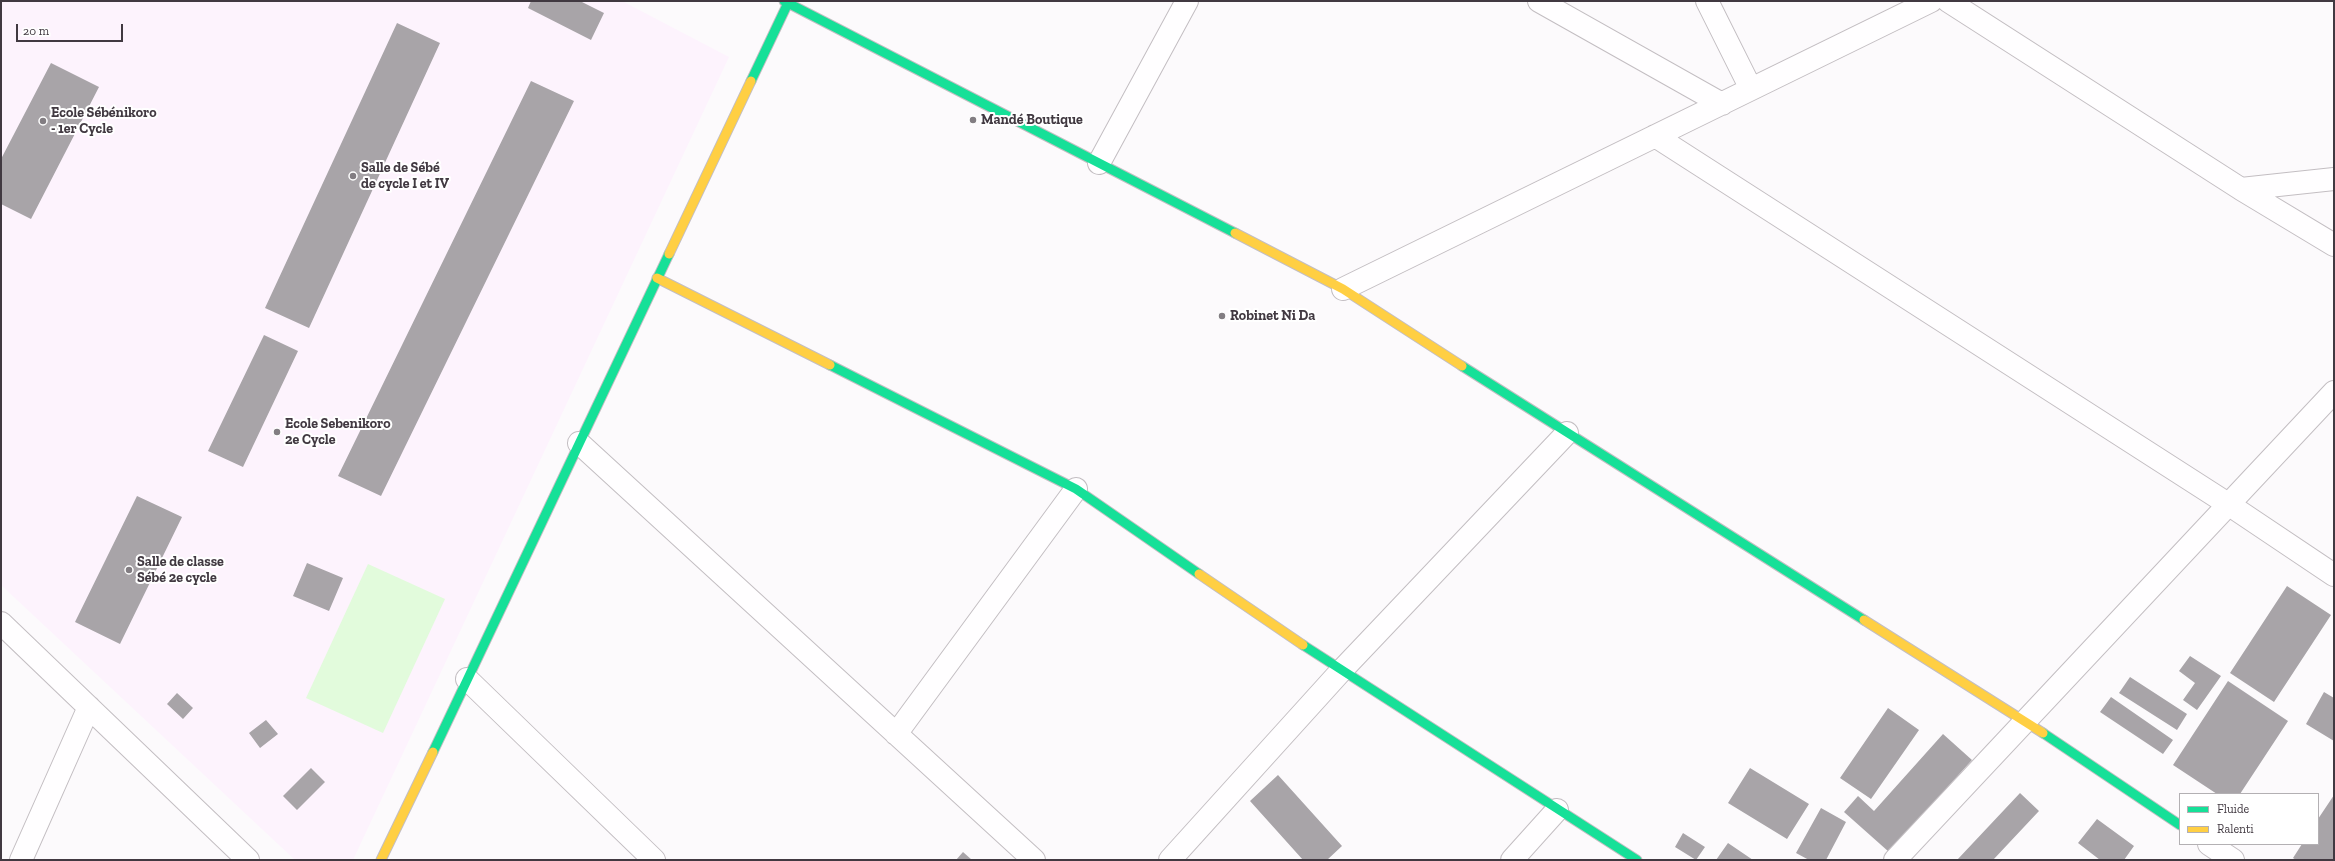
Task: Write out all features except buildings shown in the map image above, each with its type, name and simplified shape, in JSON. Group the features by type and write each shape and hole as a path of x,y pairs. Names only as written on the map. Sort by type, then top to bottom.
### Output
{"street":[{"path":"1099,163 1187,1"},
{"path":"1539,1 1722,104"},
{"path":"1707,1 1751,89"},
{"path":"1343,289 1932,1"},
{"path":"1948,1 2241,189 2334,245"},
{"path":"382,860 658,278 786,2 1343,289 1567,433 2024,721 2179,824"},
{"path":"1655,136 2228,504 2334,575"},
{"path":"2241,189 2334,179"},
{"path":"658,278 1076,489 1341,671 1637,860"},
{"path":"1895,860 2334,392"},
{"path":"1170,860 1341,671 1567,433"},
{"path":"579,443 1034,860"},
{"path":"896,734 1076,489"},
{"path":"1,623 248,860"},
{"path":"467,679 654,860"},
{"path":"21,860 89,707"},
{"path":"1512,860 1557,810"},
{"path":"2210,845 2233,860"}],"shaded area":[{"name":"Ecole Sebenikoro 2e Cycle","path":"1,1 622,1 729,57 353,860 295,860 1,585"}],"green space":[{"path":"368,564 445,599 383,733 306,698"}],"traffic: fast":[{"path":"784,1 1235,233"},
{"path":"751,81 788,3"},
{"path":"433,752 669,254"},
{"path":"830,365 1076,489 1199,574"},
{"path":"1462,366 1864,620"},
{"path":"1303,645 1637,860"},
{"path":"2043,733 2179,824"}],"traffic: slow":[{"path":"669,254 751,81"},
{"path":"1235,233 1343,289 1462,366"},
{"path":"657,278 830,365"},
{"path":"1199,574 1303,645"},
{"path":"1864,620 2043,733"},
{"path":"381,860 433,752"}],"place":[{"name":"Mandé Boutique","path":"973,120"},
{"name":"Ecole Sébénikoro - 1er Cycle","path":"43,121"},
{"name":"Salle de Sébé de cycle I et IV","path":"353,176"},
{"name":"Robinet Ni Da","path":"1222,316"},
{"name":"Ecole Sebenikoro 2e Cycle","path":"277,432"},
{"name":"Salle de classe Sébé 2e cycle","path":"129,570"}]}
